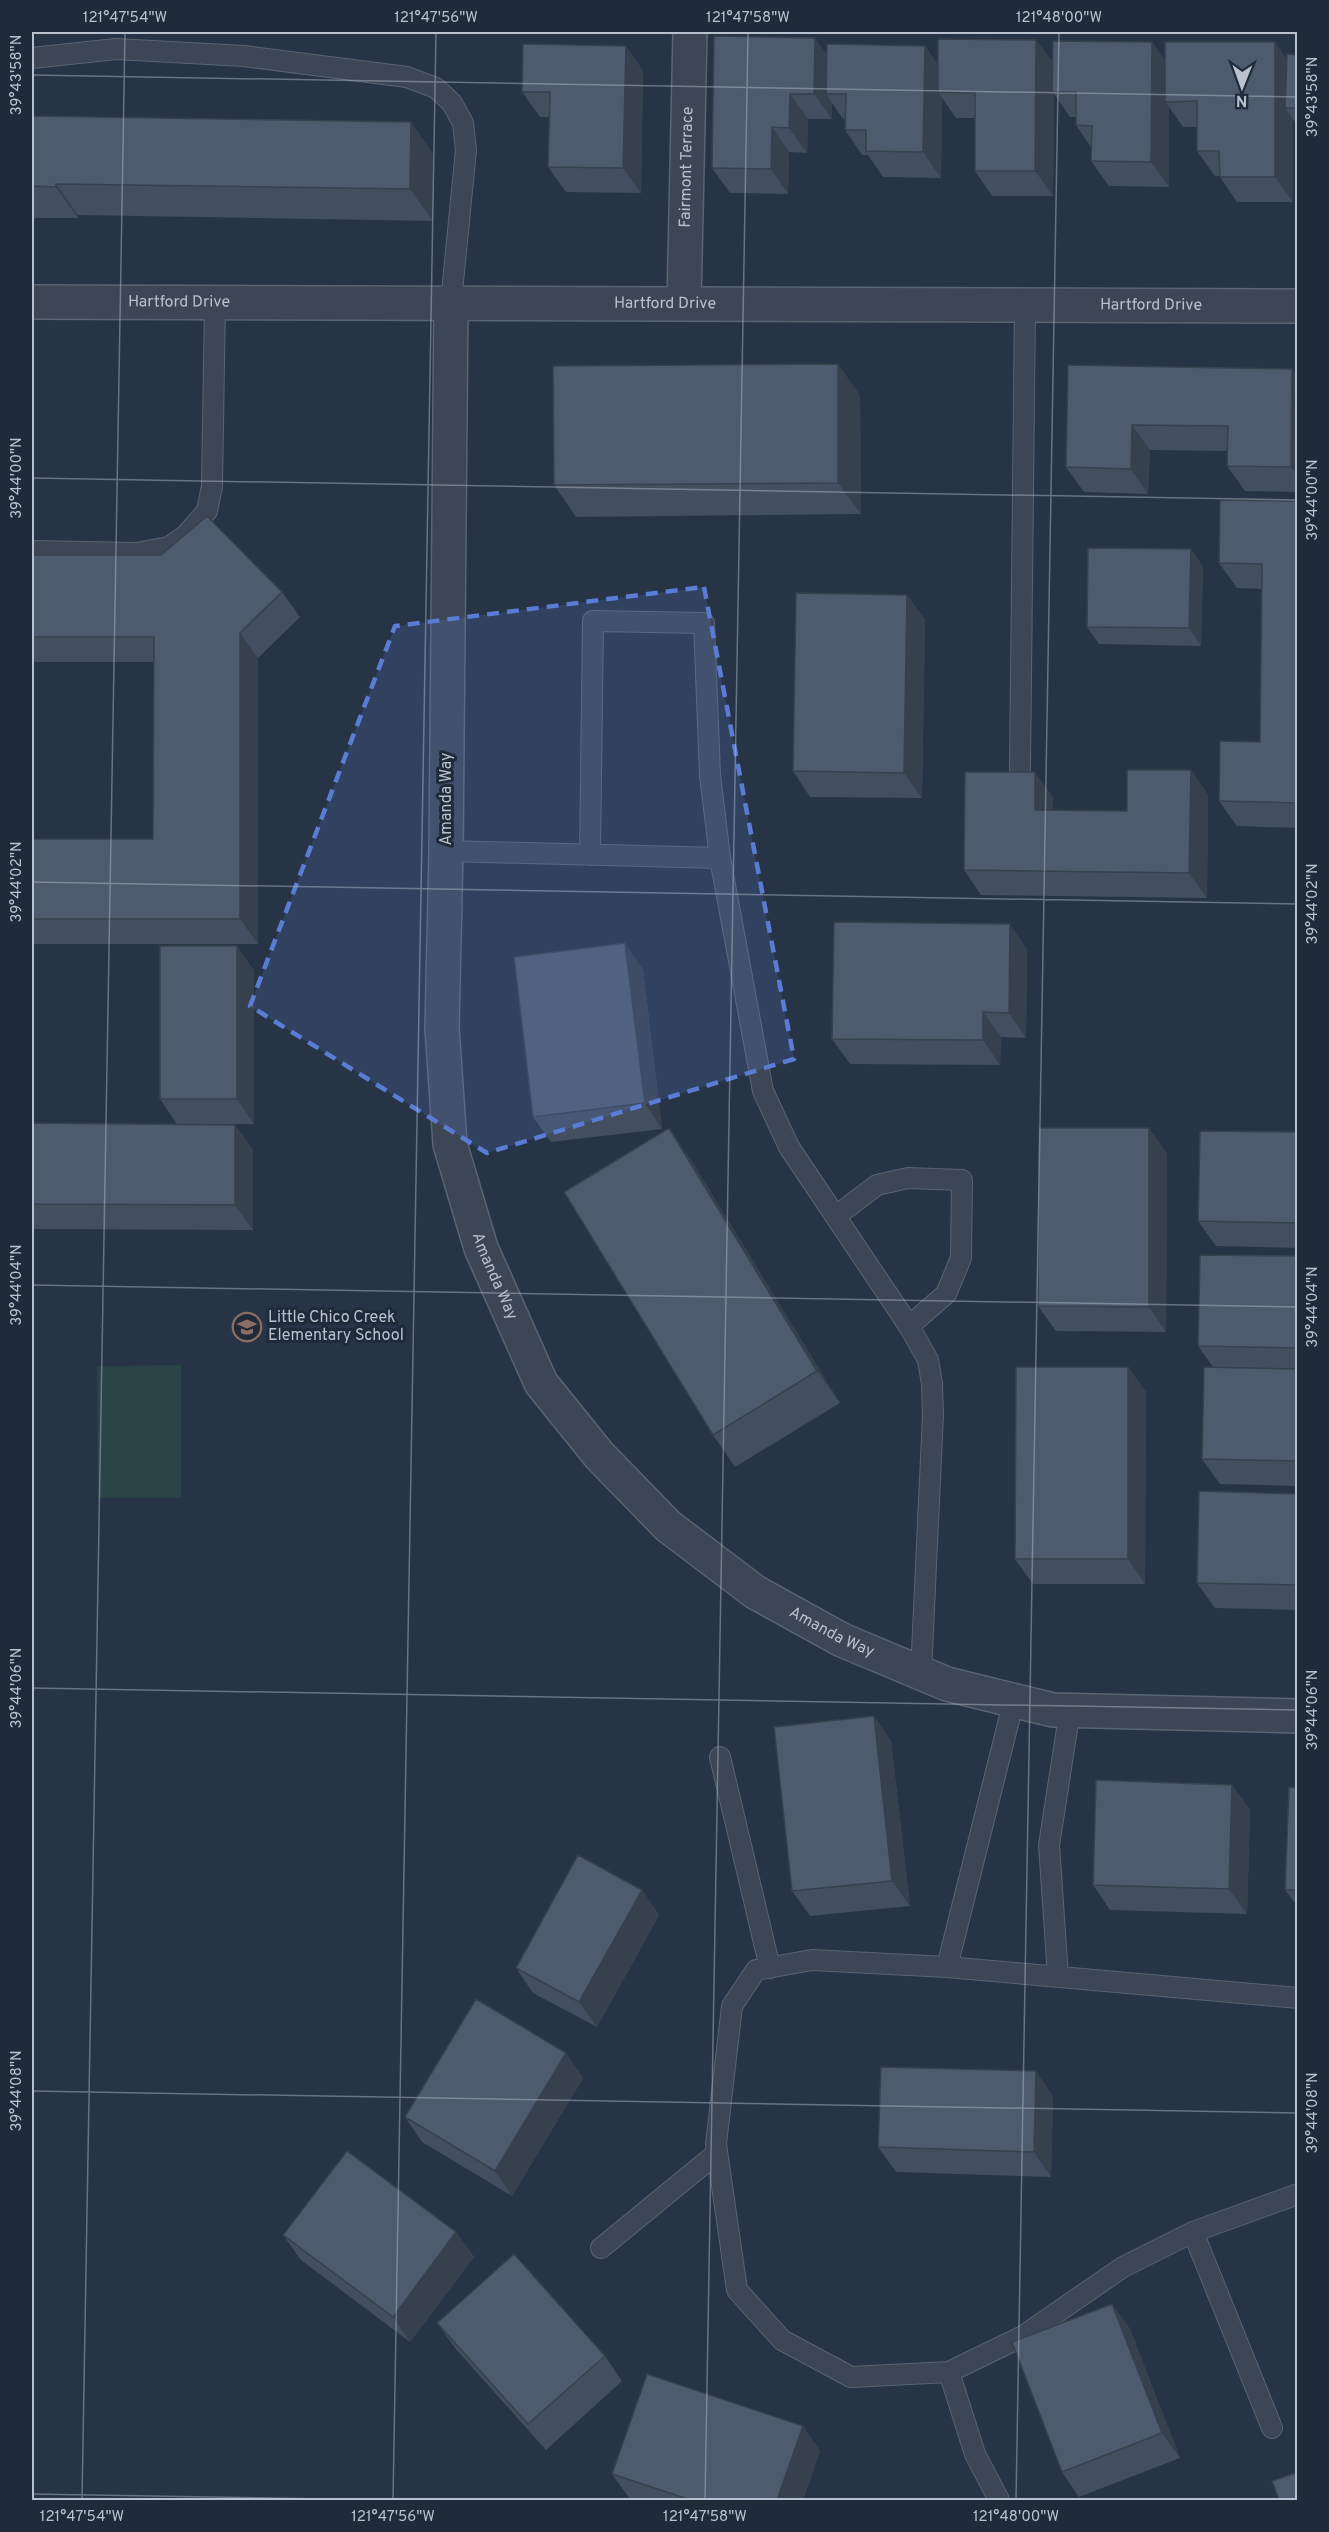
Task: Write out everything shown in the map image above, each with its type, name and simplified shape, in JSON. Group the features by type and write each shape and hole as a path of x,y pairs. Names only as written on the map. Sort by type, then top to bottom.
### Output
{"street":[{"name":"Fairmont Terrace","path":"684,303 690,32"},
{"name":"Hartford Drive","path":"32,302 1298,306"},
{"name":"Amanda Way","path":"451,302 446,851 442,1028 450,1144 481,1248 541,1383 599,1455 668,1526 746,1586 842,1640 947,1684 1053,1710 1298,1716"}],"lane":[{"path":"32,58 116,49 244,56 406,77 435,88 452,103 464,123 466,150 451,302"},
{"path":"32,551 136,552 169,547 186,534 207,511 212,486 216,302"},
{"path":"1020,769 1025,304"},
{"path":"590,855 593,621 704,623 710,775 720,858 763,1091 789,1147 909,1326 928,1360 932,1384 933,1415 921,1673"},
{"path":"446,851 720,858"},
{"path":"836,1216 877,1185 908,1178 962,1180 962,1258 946,1294 909,1326"},
{"path":"947,1967 1014,1700"},
{"path":"1058,1976 1049,1845 1070,1710"},
{"path":"720,1757 770,1968"},
{"path":"1298,1998 947,1967 812,1960 756,1970 732,2007 716,2144 737,2290 782,2340 851,2376 949,2372 1023,2336 1123,2267 1193,2232 1298,2194"},
{"path":"601,2248 717,2153"},
{"path":"1193,2232 1272,2428"},
{"path":"949,2372 975,2454 999,2500"}],"highlighted area":[{"path":"704,587 794,1059 487,1153 250,1006 395,626"}],"green space":[{"path":"181,1365 181,1498 98,1498 97,1366"}],"building":[{"path":"714,36 815,38 814,94 790,94 789,128 772,127 771,169 712,168"},
{"path":"938,39 1036,40 1035,171 975,171 975,93 938,92"},
{"path":"1053,41 1152,42 1151,162 1091,161 1092,126 1076,125 1076,92 1052,92"},
{"path":"1165,42 1275,42 1275,177 1220,177 1219,151 1197,151 1197,101 1165,102"},
{"path":"523,44 626,46 623,168 548,167 550,92 522,92"},
{"path":"827,44 925,46 923,152 866,151 866,130 845,130 846,94 826,94"},
{"path":"1287,54 1298,55 1298,108 1285,108"},
{"path":"32,116 411,122 410,189 56,184 56,187 32,186"},
{"path":"838,364 838,483 554,485 553,366"},
{"path":"1068,365 1292,369 1291,467 1227,466 1228,426 1132,425 1131,469 1066,467"},
{"path":"1220,500 1298,501 1298,803 1219,801 1220,741 1260,742 1262,564 1219,563"},
{"path":"207,516 282,592 240,633 240,919 32,919 32,839 153,839 154,637 32,637 32,555 161,555"},
{"path":"1088,548 1191,549 1189,628 1087,627"},
{"path":"796,593 907,595 904,773 793,771"},
{"path":"1127,770 1191,770 1189,873 964,870 965,772 1035,772 1035,810 1127,811"},
{"path":"834,922 1010,924 1009,1013 983,1012 983,1040 832,1039"},
{"path":"625,943 645,1103 533,1117 514,957"},
{"path":"160,946 237,946 237,1099 160,1099"},
{"path":"32,1123 235,1125 235,1205 32,1204"},
{"path":"669,1128 817,1371 713,1435 564,1192"},
{"path":"1039,1128 1149,1128 1149,1307 1038,1306"},
{"path":"1200,1131 1298,1132 1298,1223 1198,1221"},
{"path":"1200,1255 1298,1256 1298,1348 1198,1346"},
{"path":"1016,1367 1128,1367 1128,1559 1015,1559"},
{"path":"1204,1367 1298,1369 1298,1461 1202,1459"},
{"path":"1199,1491 1298,1494 1298,1585 1197,1583"},
{"path":"874,1716 892,1881 792,1891 774,1727"},
{"path":"1096,1780 1232,1785 1229,1889 1093,1885"},
{"path":"1289,1787 1298,1788 1298,1890 1285,1890"},
{"path":"578,1855 642,1890 579,2002 516,1968"},
{"path":"476,1999 566,2053 495,2171 405,2117"},
{"path":"881,2067 1036,2071 1034,2152 878,2147"},
{"path":"347,2151 456,2232 393,2317 283,2235"},
{"path":"514,2254 605,2356 528,2424 437,2323"},
{"path":"1112,2304 1162,2433 1062,2472 1012,2342"},
{"path":"647,2374 803,2426 777,2500 691,2500 612,2474"},
{"path":"1298,2472 1298,2500 1279,2500 1272,2481"}],"place":[{"name":"Little Chico Creek Elementary School","path":"247,1327"}]}
